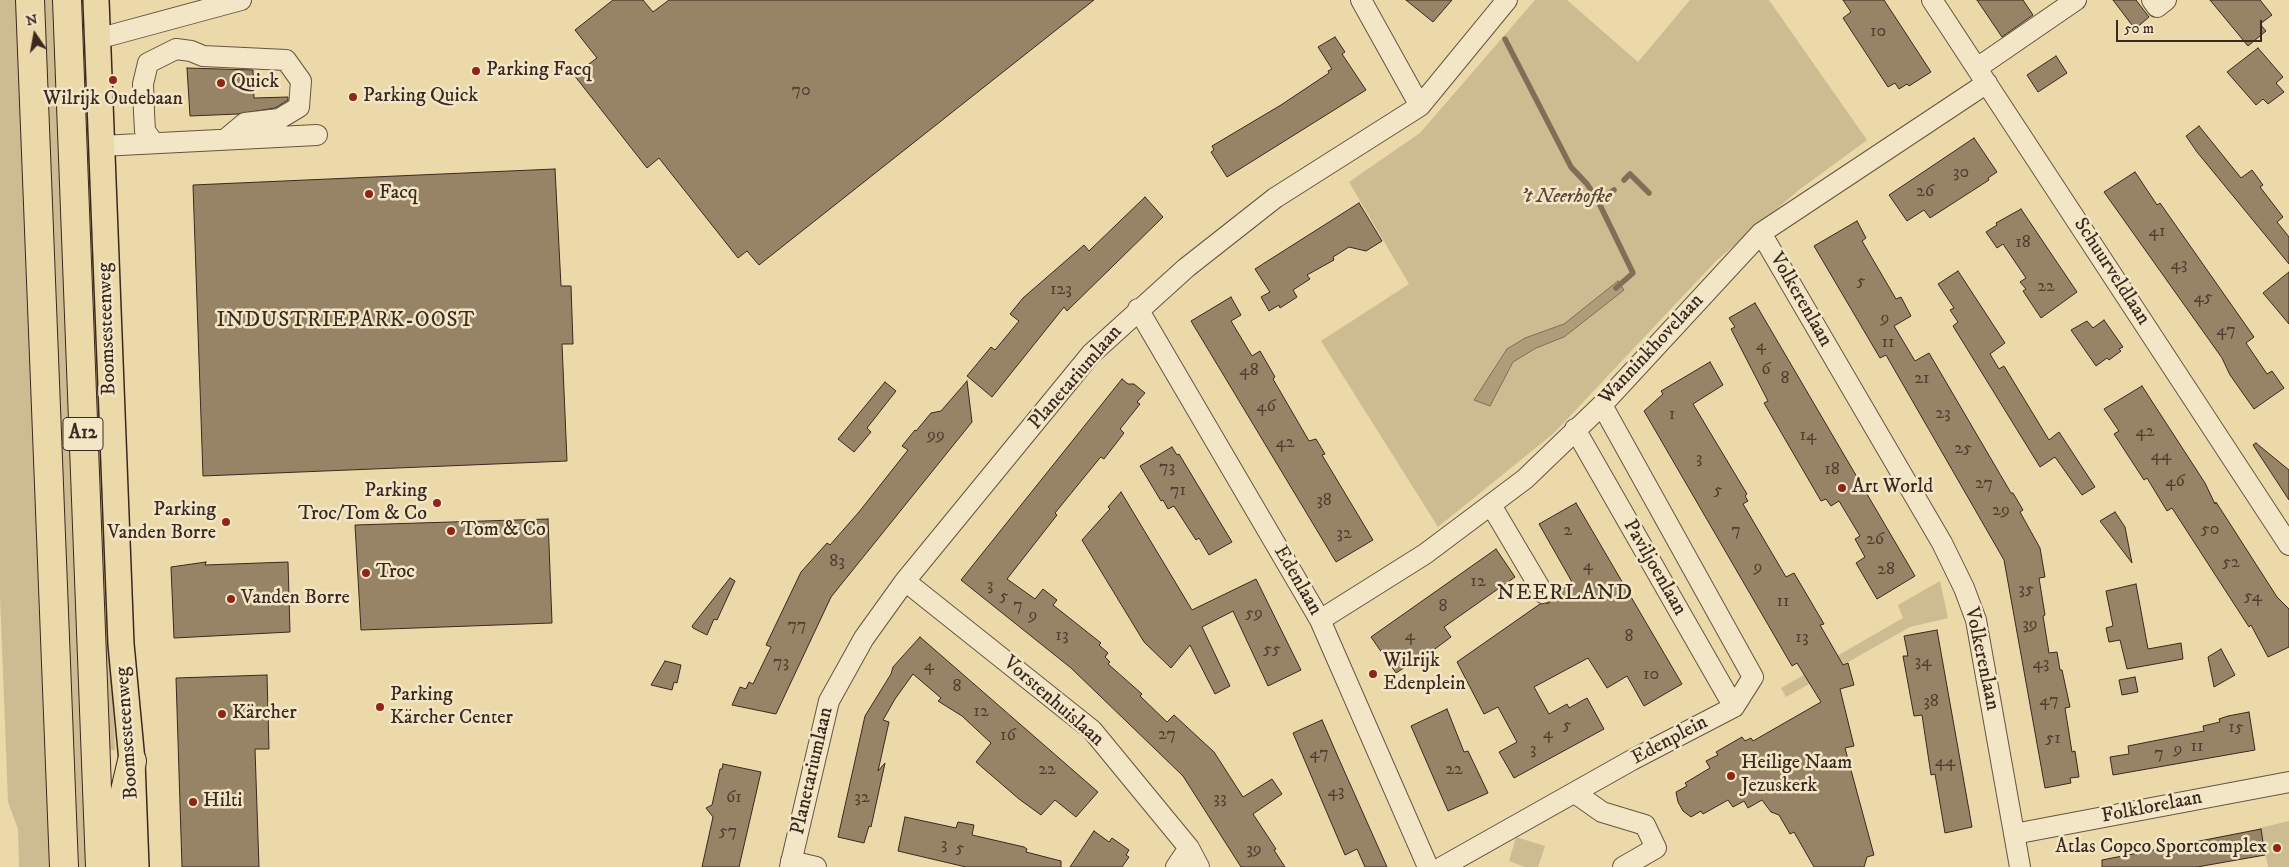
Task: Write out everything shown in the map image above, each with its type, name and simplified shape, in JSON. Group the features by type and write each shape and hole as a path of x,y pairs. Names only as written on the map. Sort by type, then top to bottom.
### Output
{"highway":[{"name":"A12","path":"30,0 64,867"},
{"name":"A12","path":"67,0 100,867"},
{"path":"112,867 116,856 121,808 132,762"}],"main road":[{"name":"Boomsesteenweg","path":"96,0 121,644 132,762 136,867"}],"street":[{"path":"97,39 241,0"},
{"path":"1361,0 1420,106"},
{"name":"Planetariumlaan","path":"790,864 829,701 864,638 905,581 1090,354 1186,268 1275,198 1420,106 1507,0"},
{"name":"Schuurveldlaan","path":"1932,0 2289,545"},
{"name":"Wanninkhovelaan","path":"1320,620 1425,554 1525,479 1602,405 1761,233 1982,76 2076,0"},
{"path":"2152,0 2157,7 2166,0"},
{"path":"153,142 145,131 143,84 148,63 176,49 191,51 203,56 286,60 301,82 299,107 279,119 245,123 227,138"},
{"path":"101,146 227,138 317,135"},
{"name":"Volkerenlaan","path":"1761,233 1942,543 1964,588 1976,620 2020,867"},
{"name":"Edenlaan","path":"1138,310 1320,620 1428,867"},
{"name":"Paviljoenlaan","path":"1575,429 1734,707 1753,677 1602,405"},
{"path":"1491,505 1543,593"},
{"name":"Vorstenhuislaan","path":"905,581 1092,730 1188,848 1199,867"},
{"name":"Edenplein","path":"1442,867 1632,760 1734,707"},
{"name":"Folklorelaan","path":"2014,834 2289,782"},
{"path":"1575,793 1602,812 1645,825 1656,848 1623,867"},
{"path":"1176,867 1188,848"},
{"path":"790,864 816,867"}],"green space":[{"path":"0,0 19,0 52,867 19,867 18,829 8,802 0,596"},
{"path":"44,0 58,0 90,867 77,867"},
{"path":"78,0 86,0 115,750 105,750"},
{"name":"'t Neerhofke","path":"1535,0 1567,0 1638,62 1690,0 1769,0 1867,140 1799,190 1716,261 1554,433 1438,527 1321,341 1409,284 1349,182 1420,133"},
{"path":"1940,581 1948,618 1910,627 1786,697 1781,688 1903,618 1898,605"},
{"name":"Atlas Copco Sportcomplex","path":"2289,821 2289,867 2268,867 2260,828"},
{"path":"1516,837 1545,846 1538,867 1525,867 1509,861"}],"shaded area":[{"path":"1618,281 1624,290 1564,337 1536,348 1513,362 1490,406 1474,400 1507,349 1525,338 1564,324"}],"building":[{"path":"613,0 643,0 653,12 669,0 1094,0 759,265 747,251 738,258 659,158 647,168 574,75 597,58 575,30"},
{"path":"1406,0 1452,0 1433,22"},
{"path":"1843,0 1884,0 1931,72 1909,86 1907,84 1899,89 1895,83 1888,87 1843,18 1851,12"},
{"path":"1977,0 2023,0 2033,15 2002,37"},
{"path":"2113,0 2136,0 2149,17 2135,29"},
{"path":"2210,0 2260,0 2272,15 2260,24 2266,31 2248,46"},
{"path":"1335,37 1345,52 1342,54 1366,90 1227,177 1211,152 1214,150 1212,146 1281,105 1329,73 1328,71 1332,69 1318,47"},
{"path":"2258,48 2283,77 2276,83 2284,92 2268,104 2263,99 2256,105 2227,72"},
{"path":"2056,56 2067,73 2038,92 2027,75"},
{"name":"Quick","path":"187,68 253,70 254,98 288,97 288,100 275,108 238,114 190,116"},
{"path":"2199,126 2241,178 2252,170 2263,185 2260,187 2283,217 2277,222 2289,237 2289,264 2186,136"},
{"path":"1974,138 1997,172 1988,178 1989,180 1930,218 1924,210 1907,221 1889,195"},
{"path":"555,169 561,286 571,286 573,344 562,344 567,461 203,476 193,185"},
{"path":"2135,172 2157,205 2160,203 2254,337 2246,343 2267,374 2272,371 2284,388 2254,409 2230,375 2222,358 2104,192"},
{"path":"1145,197 1163,217 1067,311 1064,307 992,397 967,376 991,347 995,350 1019,321 1010,314 1023,298 1084,245 1089,251"},
{"path":"1359,203 1382,241 1366,251 1349,247 1333,257 1334,260 1307,275 1310,279 1293,290 1297,297 1280,308 1279,305 1269,311 1261,297 1270,292 1255,269"},
{"path":"2021,209 2077,292 2041,318 2023,291 2026,289 2020,282 2026,278 2003,244 1997,248 1986,232 1997,225 1996,223"},
{"path":"1857,221 1866,238 1862,241 1896,299 1901,297 1911,316 1894,326 1915,361 1929,353 2011,493 2013,493 2023,510 2020,512 2040,548 2045,577 2039,578 2049,653 2057,652 2070,707 2065,708 2072,752 2075,751 2079,777 2070,778 2071,783 2045,788 2004,560 1886,355 1880,358 1814,246"},
{"path":"1958,271 2005,343 1990,354 1999,369 2004,366 2049,440 2059,432 2095,487 2082,495 2055,457 2040,467 1953,326 1958,322 1950,310 1954,308 1938,284"},
{"path":"2289,272 2289,324 2263,293"},
{"path":"1231,297 1241,315 1231,321 1252,356 1260,351 1275,377 1273,379 1309,441 1316,439 1325,454 1322,455 1373,540 1336,562 1191,321"},
{"path":"1755,303 1915,576 1877,599 1856,563 1865,557 1855,539 1860,536 1839,501 1831,506 1826,499 1821,501 1764,403 1768,401 1731,329 1735,327 1729,318"},
{"path":"2104,320 2123,347 2119,349 2121,351 2109,360 2107,358 2096,366 2071,330 2087,321 2093,328"},
{"path":"1710,362 1723,385 1693,404 1747,494 1745,496 1748,501 1743,504 1786,577 1794,573 1824,624 1820,625 1843,665 1848,663 1854,685 1840,689 1854,746 1845,748 1874,855 1867,857 1864,867 1814,867 1794,832 1790,834 1779,815 1771,812 1762,800 1748,808 1744,801 1733,807 1728,800 1703,814 1701,811 1691,817 1683,811 1678,802 1676,792 1687,786 1685,783 1710,768 1706,761 1718,755 1716,752 1742,737 1745,741 1751,738 1753,741 1821,702 1797,663 1792,666 1644,411 1663,394 1661,391"},
{"path":"1122,379 1128,384 1134,384 1145,393 1137,402 1140,404 1120,429 1124,433 1104,459 1101,457 1099,459 1055,513 1057,515 1007,579 1035,599 1043,589 1057,600 1053,605 1101,643 1099,645 1108,653 1105,657 1110,662 1108,664 1142,694 1140,696 1167,722 1174,715 1214,752 1243,797 1272,779 1282,794 1253,814 1276,849 1274,850 1285,867 1241,867 1183,776 1071,668 961,580"},
{"path":"967,381 972,422 831,597 776,714 732,705 740,687 746,689 749,682 753,684 771,647 766,645 801,572 827,543 830,545 859,512 908,450 902,446 915,430 931,413 941,411"},
{"path":"885,382 896,391 867,428 871,432 854,452 838,439"},
{"path":"2142,386 2205,483 2215,504 2216,502 2277,597 2289,609 2289,647 2268,657 2251,625 2249,627 2172,508 2167,511 2147,478 2144,480 2114,434 2119,431 2104,409"},
{"path":"2256,443 2289,470 2289,500 2253,445"},
{"path":"1172,447 1177,455 1179,454 1232,542 1209,555 1199,538 1196,540 1174,506 1168,509 1163,500 1161,501 1140,466"},
{"path":"1121,492 1192,610 1256,579 1301,670 1268,686 1233,611 1202,627 1230,686 1215,694 1190,645 1171,668 1144,642 1082,540 1110,509 1108,507"},
{"path":"1576,503 1682,684 1644,706 1627,676 1607,688 1588,658 1534,687 1549,714 1567,704 1569,708 1587,698 1604,729 1514,778 1499,752 1517,742 1498,707 1484,714 1457,662 1540,604 1549,603 1555,595 1572,582 1539,524"},
{"path":"2115,512 2125,527 2132,563 2100,521"},
{"path":"548,519 552,623 361,630 355,525"},
{"path":"1496,549 1515,577 1444,627 1451,637 1420,660 1419,658 1396,673 1371,637"},
{"name":"Vanden Borre","path":"206,562 205,565 288,562 290,632 174,638 171,567"},
{"path":"730,578 735,581 717,620 714,619 707,635 693,628 692,626"},
{"path":"2136,584 2148,649 2181,643 2183,659 2127,669 2120,640 2109,642 2106,628 2113,626 2106,591"},
{"path":"1937,630 1972,827 1945,833 1935,774 1931,775 1922,715 1914,716 1903,656 1908,656 1904,636"},
{"path":"920,637 1098,792 1076,817 1055,800 1041,815 1019,799 976,762 991,743 962,716 938,701 941,698 913,674 883,720 889,722 878,771 885,763 871,827 869,826 864,843 838,837 865,716 891,674 893,667"},
{"path":"2221,649 2235,675 2214,687 2208,657"},
{"path":"665,661 681,665 677,683 674,682 672,690 651,685"},
{"path":"267,675 269,749 255,749 259,867 182,867 176,678"},
{"path":"2135,677 2138,692 2122,695 2119,680"},
{"path":"1447,709 1464,752 1468,751 1488,793 1448,811 1411,726"},
{"path":"2249,712 2255,750 2113,775 2110,757 2129,754 2128,746 2204,731 2203,726 2220,722 2219,719"},
{"path":"1322,720 1387,867 1365,867 1357,849 1345,855 1293,733"},
{"path":"723,764 761,772 739,867 702,867 713,817 706,808 712,805 720,769 722,769"},
{"path":"905,817 956,828 958,822 974,825 972,835 1024,847 1027,849 1026,852 1061,861 1061,867 966,867 898,851"},
{"path":"2261,829 2265,855 2197,867 2102,867 2102,860"},
{"path":"1094,831 1109,842 1112,838 1129,850 1126,855 1129,857 1122,867 1070,867"}],"waterway":[{"path":"1505,39 1571,167 1587,184 1598,201 1633,273 1616,288"},
{"path":"1624,180 1630,174 1649,193"},
{"path":"1598,201 1614,190"}],"place":[{"name":"Parking Facq","path":"476,71"},
{"name":"Wilrijk Oudebaan","path":"113,80"},
{"name":"Quick","path":"221,83"},
{"name":"Parking Quick","path":"353,97"},
{"name":"Facq","path":"369,194"},
{"name":"Art World","path":"1842,488"},
{"name":"Parking Troc/Tom & Co","path":"437,503"},
{"name":"Parking Vanden Borre","path":"226,522"},
{"name":"Tom & Co","path":"451,531"},
{"name":"Troc","path":"366,573"},
{"name":"Vanden Borre","path":"231,599"},
{"name":"Wilrijk Edenplein","path":"1373,674"},
{"name":"Parking Kärcher Center","path":"380,707"},
{"name":"Kärcher","path":"222,714"},
{"name":"Heilige Naam Jezuskerk","path":"1731,776"},
{"name":"Hilti","path":"193,802"},
{"name":"Atlas Copco Sportcomplex","path":"2277,848"}],"district":[{"name":"INDUSTRIEPARK-OOST","path":"346,322"},
{"name":"NEERLAND","path":"1565,594"}]}
